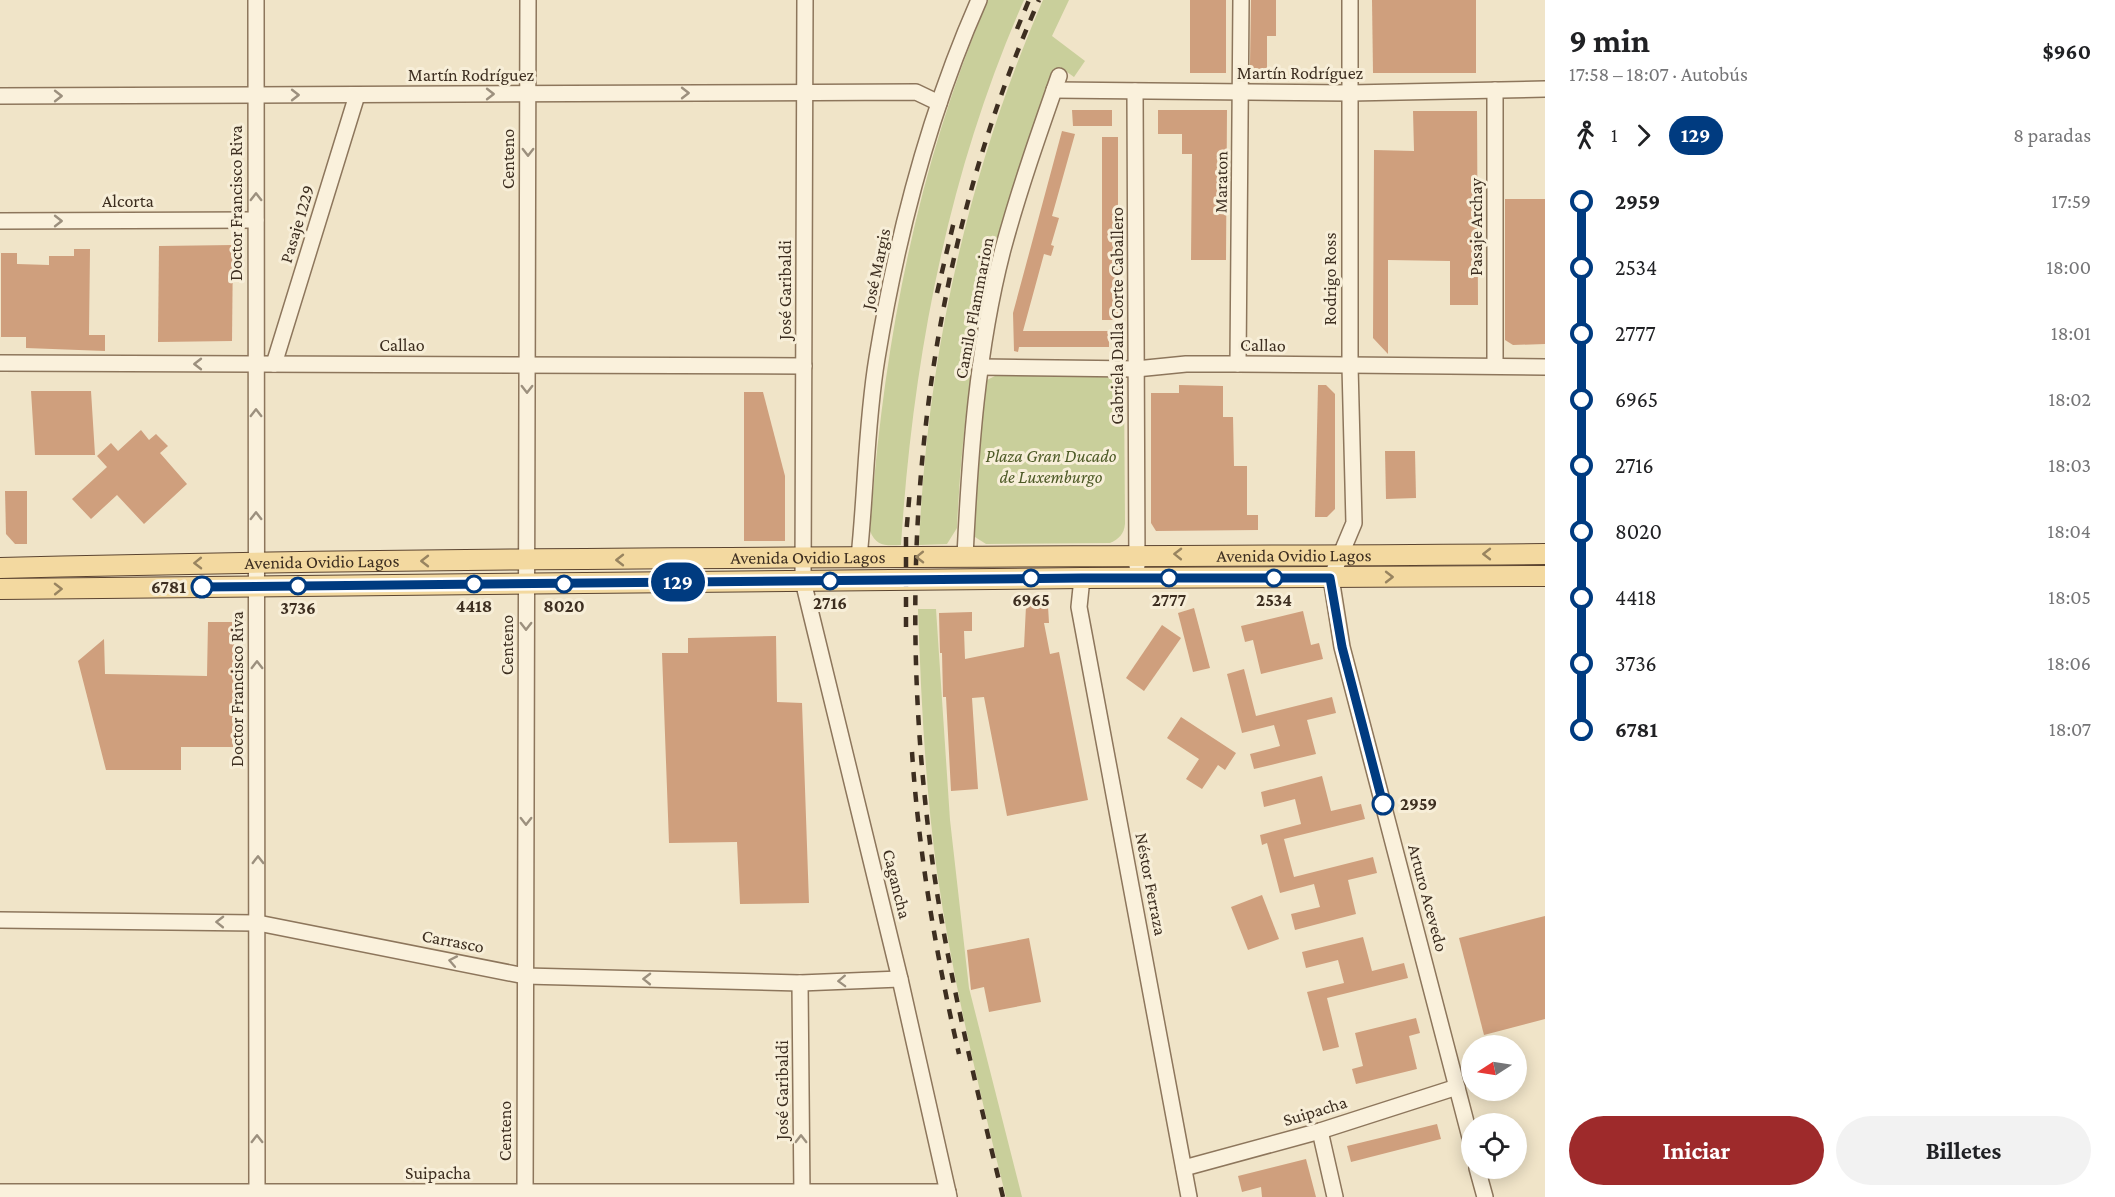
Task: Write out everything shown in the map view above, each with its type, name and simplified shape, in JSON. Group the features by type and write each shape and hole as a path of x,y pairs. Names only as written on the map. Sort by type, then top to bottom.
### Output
{"main road":[{"name":"Avenida Ovidio Lagos","path":"0,568 256,562 803,559 1137,554 1341,556 1545,554"},
{"name":"Avenida Ovidio Lagos","path":"0,590 1082,578 1545,576"}],"street":[{"name":"Doctor Francisco Riva","path":"256,0 257,1195"},
{"path":"528,0 528,94"},
{"name":"José Garibaldi","path":"803,581 805,0"},
{"name":"José Margis","path":"859,557 877,359 910,206 939,103 979,0"},
{"name":"Maraton","path":"1238,364 1241,0"},
{"name":"Rodrigo Ross","path":"1341,556 1354,523 1350,366 1350,0"},
{"name":"Martín Rodríguez","path":"1057,83 1135,91 1350,93 1545,89"},
{"name":"Camilo Flammarion","path":"965,556 969,462 980,367 1003,251 1036,138 1057,83"},
{"name":"Pasaje Archay","path":"1495,90 1495,365"},
{"name":"Gabriela Dalla Corte Caballero","path":"1135,91 1137,578"},
{"name":"Martín Rodríguez","path":"0,96 916,92 939,103"},
{"name":"Centeno","path":"525,1195 528,94"},
{"name":"Pasaje 1229","path":"274,364 357,95"},
{"name":"Alcorta","path":"0,221 256,220"},
{"name":"Callao","path":"0,363 804,366"},
{"name":"Callao","path":"980,367 1136,369 1186,364 1238,364 1495,365 1545,368"},
{"path":"1330,578 1341,556"},
{"name":"Néstor Ferraza","path":"1082,578 1079,607 1189,1197"},
{"name":"Arturo Acevedo","path":"1330,578 1342,647 1464,1113"},
{"name":"Cagancha","path":"803,581 900,979 948,1195"},
{"name":"Carrasco","path":"0,920 258,923 525,976 800,983 900,979"},
{"name":"José Garibaldi","path":"800,983 802,1195"},
{"name":"Suipacha","path":"1184,1168 1320,1131 1457,1087"},
{"path":"1320,1131 1335,1197"},
{"path":"1480,1179 1485,1197"},
{"name":"Suipacha","path":"0,1192 257,1195 948,1195"}],"green space":[{"path":"988,0 1024,0 997,65 974,131 955,199 938,267 925,336 915,405 901,545 886,545 875,540 870,531 884,394 894,327 922,194 963,64"},
{"path":"1043,0 1069,0 1052,36 1085,61 1074,77 1060,67 1053,71 1015,183 999,239 975,352 961,468 957,528 947,544 919,545 931,405 956,266 993,131 1016,65"},
{"name":"Plaza Gran Ducado de Luxemburgo","path":"1001,373 1118,374 1124,379 1125,524 1116,540 1110,543 986,544 975,537 971,528 984,388 987,380"},
{"path":"918,609 936,609 950,820 969,988 1022,1197 1006,1197 967,1036 943,913 927,774"}],"building":[{"path":"1190,0 1226,0 1226,73 1190,73"},
{"path":"1251,0 1276,0 1276,36 1267,36 1267,72 1259,72 1250,65"},
{"path":"1372,0 1476,0 1476,73 1373,73"},
{"path":"1072,110 1112,110 1112,126 1073,126"},
{"path":"1158,110 1227,110 1226,260 1191,260 1192,154 1182,154 1182,134 1158,134"},
{"path":"1413,111 1477,111 1478,305 1450,305 1450,261 1388,260 1388,354 1373,338 1374,150 1414,151"},
{"path":"1062,131 1075,134 1052,216 1059,218 1051,245 1054,246 1051,256 1044,254 1023,331 1109,331 1109,347 1019,347 1018,352 1014,351 1013,313"},
{"path":"1102,137 1118,137 1118,320 1102,320"},
{"path":"1505,199 1545,199 1545,344 1513,345 1505,340"},
{"path":"233,245 232,341 158,342 159,246"},
{"path":"74,249 90,249 89,335 105,335 105,351 26,348 26,337 1,337 1,253 17,253 17,264 49,265 49,256 74,256"},
{"path":"1179,385 1223,386 1223,417 1233,417 1234,466 1247,466 1247,515 1258,515 1258,530 1156,531 1151,523 1151,393 1179,393"},
{"path":"1318,385 1326,385 1335,394 1335,509 1327,517 1315,517"},
{"path":"31,391 91,391 95,455 35,455"},
{"path":"744,392 763,392 785,476 785,541 744,541"},
{"path":"141,430 149,440 156,434 168,446 160,453 187,484 144,524 117,495 91,519 72,499 107,467 97,456 111,443 118,451"},
{"path":"1385,451 1415,451 1416,498 1386,499"},
{"path":"5,491 27,491 27,544 15,544 6,534"},
{"path":"1026,606 1048,606 1049,623 1044,623 1050,654 1059,652 1088,800 1007,816 984,697 972,698 978,789 951,791 939,613 972,612 972,631 964,631 965,659 1024,647"},
{"path":"1194,608 1210,668 1193,672 1178,613"},
{"path":"1303,611 1311,645 1319,643 1323,659 1261,674 1253,640 1245,642 1241,626"},
{"path":"208,622 234,622 233,747 181,747 181,770 106,770 78,661 104,639 105,674 207,676"},
{"path":"1162,625 1181,638 1144,691 1126,678"},
{"path":"776,636 777,702 802,703 809,903 740,904 737,842 669,843 662,653 688,653 688,638"},
{"path":"1244,669 1256,716 1332,697 1336,713 1307,720 1316,754 1254,769 1250,754 1280,746 1274,725 1242,733 1227,674"},
{"path":"1181,717 1236,753 1225,770 1218,765 1202,789 1186,779 1199,759 1167,738"},
{"path":"1322,776 1331,811 1361,804 1365,819 1284,839 1294,877 1373,857 1377,873 1348,880 1356,914 1295,930 1291,914 1320,907 1314,884 1280,893 1267,843 1262,845 1260,835 1301,824 1295,799 1264,807 1261,792"},
{"path":"1262,895 1279,939 1248,950 1231,907"},
{"path":"1545,916 1545,1019 1484,1035 1459,938"},
{"path":"1363,937 1372,971 1404,963 1408,978 1327,998 1339,1047 1323,1051 1307,992 1344,983 1338,960 1306,968 1302,952"},
{"path":"1029,938 1041,1002 989,1012 984,987 971,990 967,950"},
{"path":"1416,1018 1420,1033 1409,1036 1417,1069 1356,1084 1352,1069 1363,1066 1355,1033"},
{"path":"1437,1124 1441,1139 1351,1162 1347,1146"},
{"path":"1306,1159 1316,1197 1262,1197 1261,1187 1242,1192 1238,1176"}],"railway":[{"path":"1017,29 1029,0"},
{"path":"1003,1197 956,995 934,873 921,762 916,651 917,539 925,429 942,319 966,211 998,104 1039,0"},
{"path":"937,293 955,217"},
{"path":"906,627 906,536 910,489"},
{"path":"912,752 919,829 930,905 959,1054"}],"bus line":[{"name":"129","path":"202,587 1082,578 1330,578 1342,647 1383,804"}],"place":[{"name":"6965","path":"1031,578"},
{"name":"2777","path":"1169,578"},
{"name":"2534","path":"1274,578"},
{"name":"2716","path":"830,581"},
{"name":"4418","path":"474,584"},
{"name":"8020","path":"564,584"},
{"name":"3736","path":"298,586"},
{"name":"6781","path":"202,587"},
{"name":"2959","path":"1383,804"}]}
